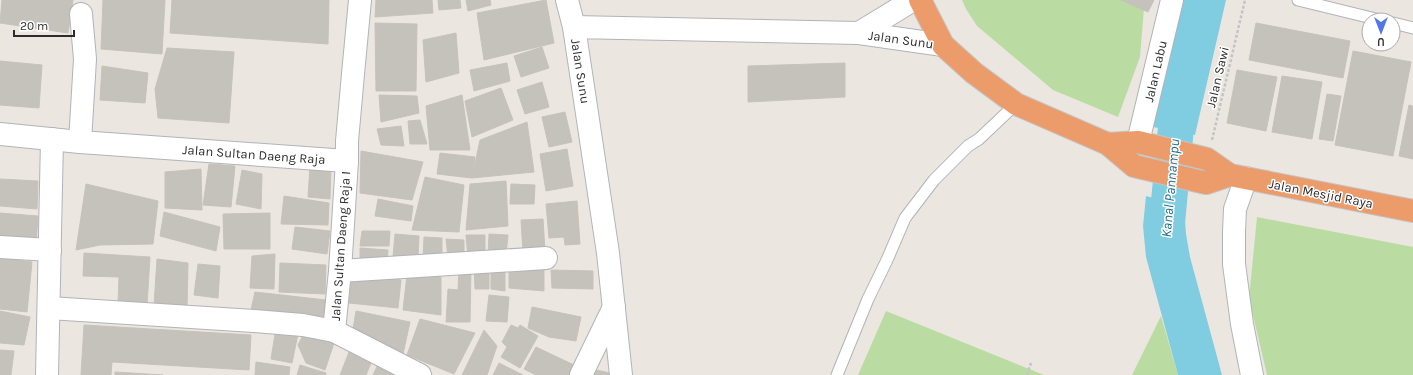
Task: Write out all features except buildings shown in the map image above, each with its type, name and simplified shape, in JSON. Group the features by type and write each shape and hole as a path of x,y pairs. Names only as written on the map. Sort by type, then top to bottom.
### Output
{"highway":[{"name":"Jalan Mesjid Raya","path":"920,0 943,45 974,73 1016,104 1108,144 1134,166 1206,183 1238,176"},
{"name":"Jalan Mesjid Raya","path":"1108,144 1138,142 1202,158 1238,176 1413,211"}],"street":[{"path":"347,161 347,141 360,0"},
{"path":"567,0 574,27"},
{"name":"Jalan Sunu","path":"859,33 913,0"},
{"name":"Jalan Labu","path":"1138,142 1172,0"},
{"path":"80,142 85,59 81,14"},
{"name":"Jalan Sunu","path":"621,375 608,253 574,27 859,33 943,45"},
{"name":"Jalan Sultan Daeng Raja","path":"0,134 80,142 347,161"},
{"path":"47,375 52,139"},
{"name":"Jalan Sultan Daeng Raja I","path":"347,161 340,272 334,331 420,375"},
{"path":"1238,176 1234,232 1234,264 1242,324 1252,375"},
{"path":"0,247 50,250"},
{"path":"340,272 546,258"},
{"path":"582,375 614,307"},
{"path":"49,308 254,321 303,325 334,331"}],"lane":[{"path":"1298,0 1361,15"},
{"path":"1401,25 1413,28"},
{"path":"838,375 868,298 888,260 905,218 934,180 968,146 979,139 1016,104"}],"path":[{"name":"Jalan Sawi","path":"1202,158 1245,0"},
{"path":"1027,375 1031,363"}],"green space":[{"path":"962,0 1123,0 1144,8 1140,57 1118,117 1053,90 977,26"},
{"path":"1257,217 1413,247 1413,375 1267,375 1249,298"},
{"path":"886,311 1044,375 858,375"},
{"path":"1161,316 1178,375 1132,375"}],"water":[{"path":"1183,0 1226,0 1195,135 1153,127"},
{"path":"1146,196 1184,206 1186,234 1190,257 1222,375 1178,375 1146,257 1143,226"}],"waterway":[{"name":"Kanal Pannampu","path":"1167,251 1165,244 1178,106 1203,0"}]}
